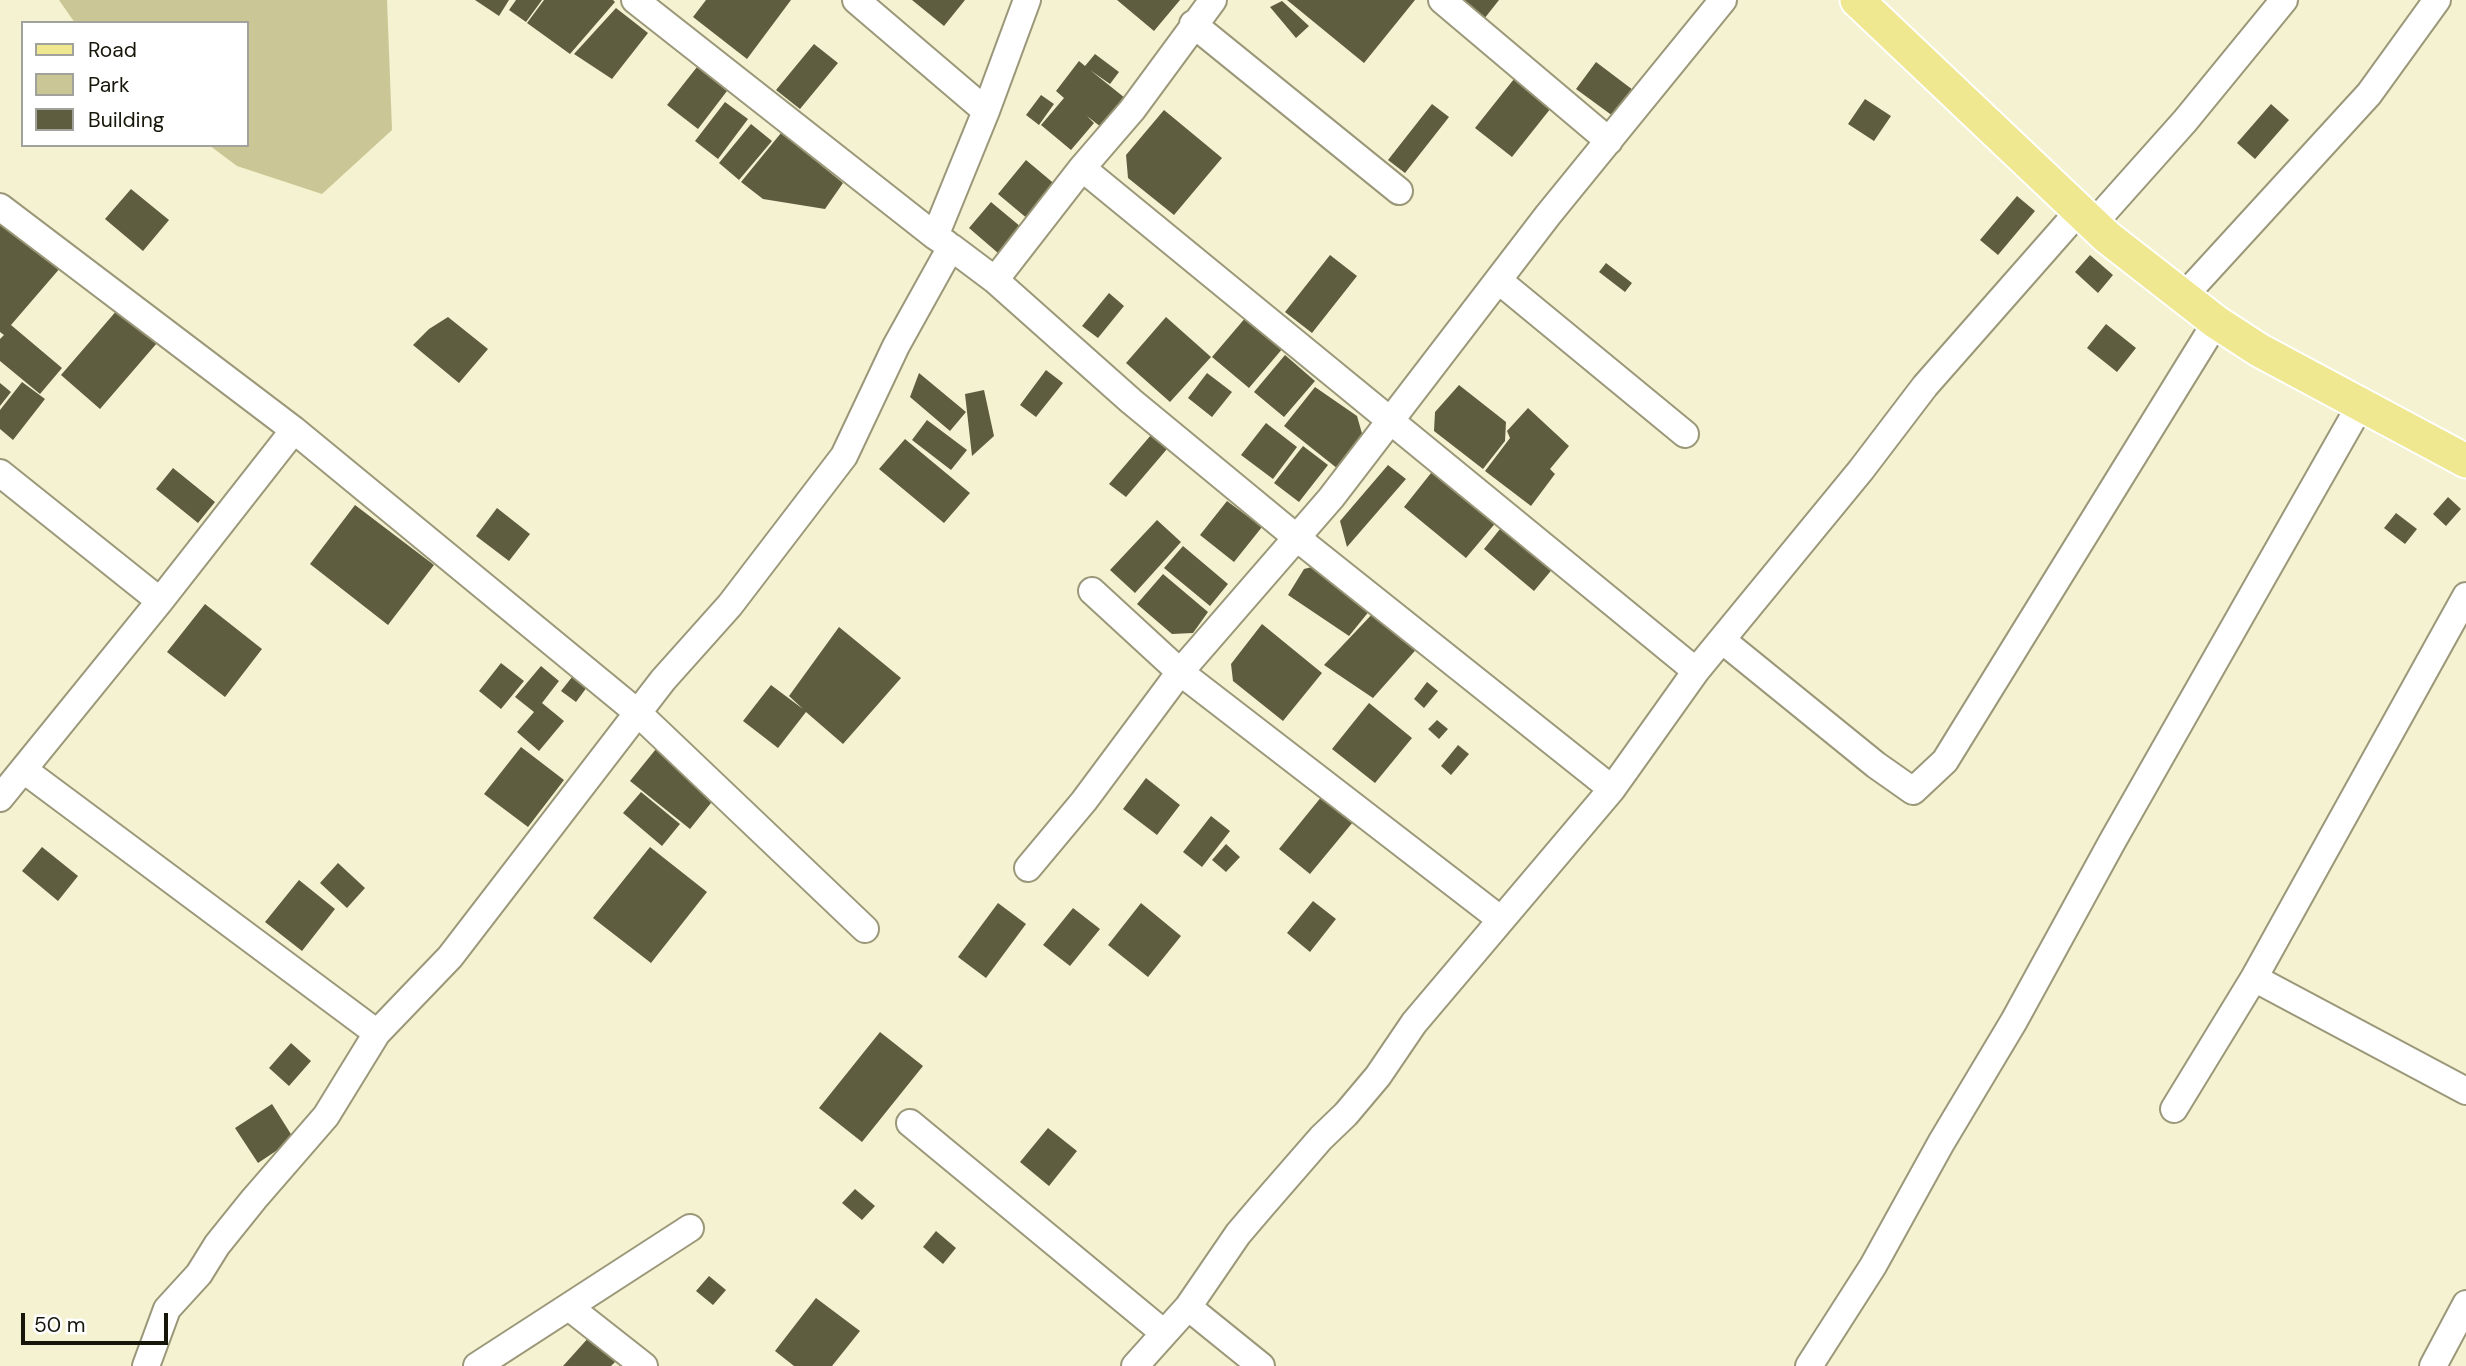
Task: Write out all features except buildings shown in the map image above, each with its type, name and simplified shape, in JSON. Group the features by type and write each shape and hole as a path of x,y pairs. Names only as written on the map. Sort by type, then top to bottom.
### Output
{"main road":[{"path":"1863,3 2128,255 2216,322 2259,350 2466,461"}],"street":[{"path":"635,0 995,280 1131,401 1297,538 1612,789"},
{"path":"856,0 986,111"},
{"path":"146,1366 167,1309 199,1274 216,1245 326,1116 377,1033 450,957 563,807 663,680 730,605 844,456 943,242 986,111 1027,0"},
{"path":"995,280 1132,110 1213,0"},
{"path":"1442,0 1609,141"},
{"path":"1028,868 1084,801 1180,671 1297,538 1391,421 1498,280 1723,0"},
{"path":"1135,1366 1188,1307 1238,1234 1378,1076 1415,1023 1612,789 1696,671 1861,470 1925,386 2086,217 2185,121 2284,0"},
{"path":"2184,296 2369,94 2437,0"},
{"path":"1193,24 1399,191"},
{"path":"1083,168 1696,671"},
{"path":"0,207 294,430 638,713 865,929"},
{"path":"1498,280 1685,434"},
{"path":"1722,640 1876,765 1913,791 1945,761 2216,322"},
{"path":"1809,1366 1873,1266 1941,1143 2014,1021 2112,842 2361,404"},
{"path":"0,798 294,430"},
{"path":"0,473 160,601"},
{"path":"1092,591 1180,671 1500,919"},
{"path":"2174,1109 2254,978 2466,596"},
{"path":"24,770 377,1033"},
{"path":"2254,978 2466,1091"},
{"path":"910,1122 1164,1333"},
{"path":"477,1366 690,1228"},
{"path":"2433,1366 2466,1304"},
{"path":"569,1307 644,1366"},
{"path":"1188,1307 1261,1366"}],"green space":[{"path":"59,0 387,0 392,130 322,194 237,166 212,147 248,147 248,21 74,21"}]}
